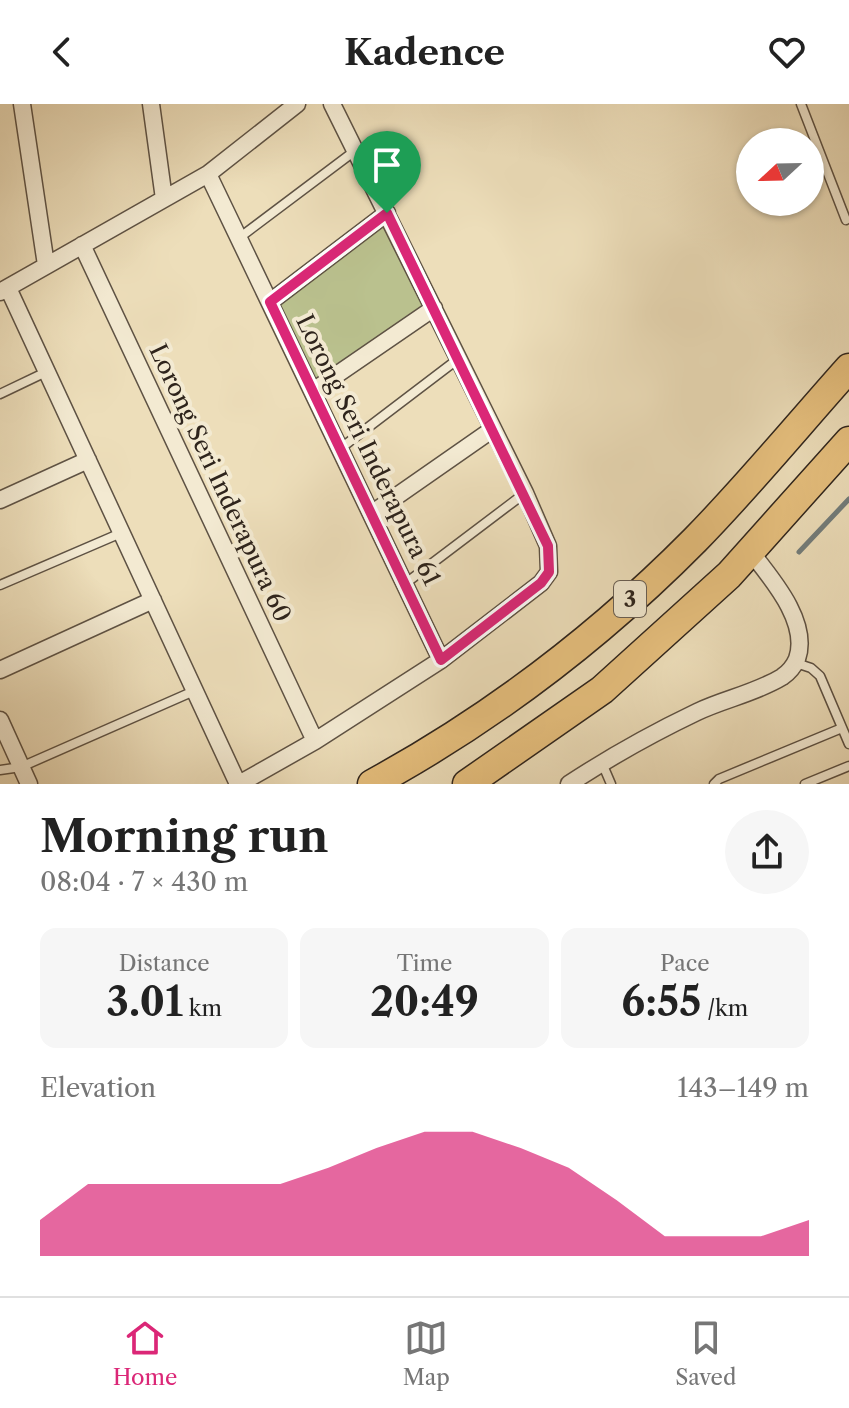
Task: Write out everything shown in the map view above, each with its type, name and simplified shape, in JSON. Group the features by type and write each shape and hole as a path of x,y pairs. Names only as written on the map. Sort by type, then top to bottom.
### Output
{"highway":[{"name":"3","path":"372,784 434,750 570,654 695,540 849,368"},
{"name":"3","path":"467,784 602,690 729,575 849,441"}],"street":[{"path":"22,104 46,265"},
{"path":"151,104 164,199"},
{"path":"292,106 208,174 4,290 88,460 239,784 315,741 441,660 541,583 549,572 548,546 525,493 332,104"},
{"name":"Lorong Seri Inderapura 61","path":"208,174 441,660"},
{"path":"270,302 387,213"},
{"name":"Lorong Seri Inderapura 60","path":"82,245 315,741"},
{"path":"313,391 434,308"},
{"path":"371,514 493,429"},
{"path":"0,500 88,460"},
{"path":"569,784 602,762 698,712 772,683 796,663 800,649 792,614 784,595 750,551"},
{"path":"0,670 153,600"},
{"path":"0,720 29,784"}],"lane":[{"path":"801,104 846,220"},
{"path":"239,238 356,150"},
{"path":"341,448 459,359"},
{"path":"0,394 46,372"},
{"path":"406,583 525,493"},
{"path":"0,585 121,533"},
{"path":"796,663 811,668 820,676 849,744"},
{"path":"0,770 21,767 195,691"},
{"path":"714,784 719,779 842,728"},
{"path":"602,762 611,784"},
{"path":"805,784 849,766"}],"green space":[{"path":"387,213 434,308 313,391 270,302"}],"waterway":[{"path":"799,552 849,499"}],"route":[{"path":"387,213 525,493 548,546 550,560 549,572 541,583 441,660 270,302 387,213"}]}
